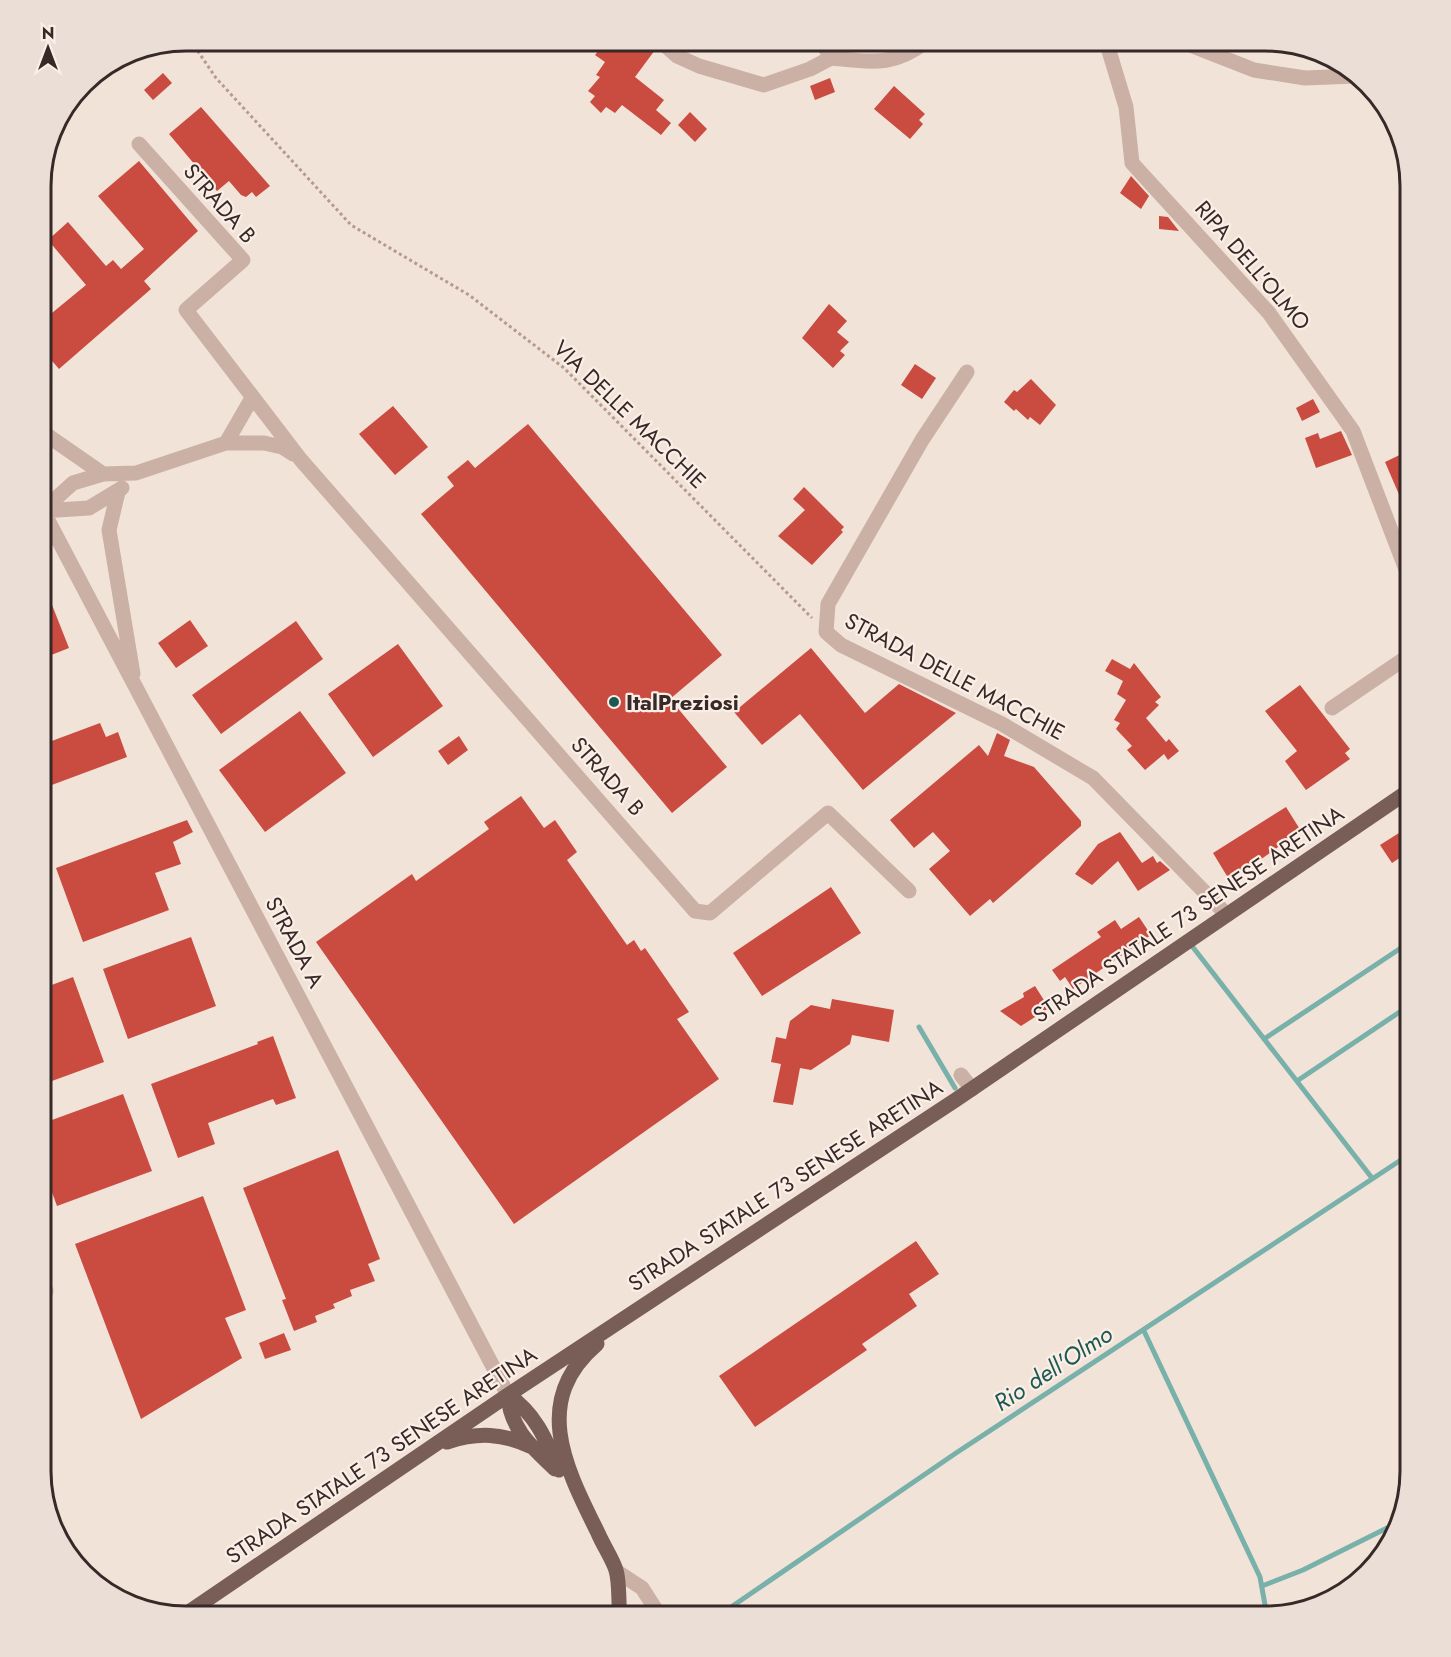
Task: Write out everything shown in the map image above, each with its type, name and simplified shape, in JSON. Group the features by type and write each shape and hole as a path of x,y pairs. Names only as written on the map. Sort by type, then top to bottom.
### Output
{"main road":[{"name":"STRADA STATALE 73 SENESE ARETINA","path":"198,1606 508,1395 972,1089 1400,797"},
{"path":"619,1606 616,1571 562,1454 558,1430 558,1410 567,1384 578,1364 594,1347 641,1307"},
{"path":"508,1395 509,1412 516,1429 560,1473"},
{"path":"508,1395 535,1419 560,1473 589,1514"},
{"path":"433,1446 470,1435 490,1434 512,1437 532,1447"}],"street":[{"path":"671,51 699,66 764,85 810,69 831,58 869,62 903,58 913,51"},
{"path":"827,51 831,58"},
{"name":"RIPA DELL'OLMO","path":"1109,51 1126,107 1132,163 1269,313 1353,431 1400,556"},
{"path":"1206,51 1254,70 1305,78 1343,76"},
{"name":"STRADA B","path":"138,144 243,260 186,310 301,460 695,911 710,913 828,813 909,891"},
{"name":"STRADA DELLE MACCHIE","path":"968,372 922,440 828,604 826,632 841,645 1002,724 1093,778 1227,915"},
{"path":"226,443 252,398"},
{"path":"51,438 103,474"},
{"name":"STRADA B","path":"51,502 73,483 103,474 136,473 226,443 264,443 282,447 301,460"},
{"name":"STRADA B","path":"51,510 89,508 118,492 136,473"},
{"path":"118,492 109,530 136,688"},
{"name":"STRADA A","path":"51,529 508,1395"},
{"path":"1332,708 1358,693 1400,662"},
{"path":"961,1075 972,1089"},
{"path":"616,1571 642,1588 653,1606"}],"path":[{"name":"VIA DELLE MACCHIE","path":"199,51 216,78 351,225 469,295 564,368 826,632"}],"building":[{"path":"598,51 654,51 635,77 664,100 656,110 671,123 661,135 622,105 615,113 606,107 601,113 590,102 595,96 588,91 600,77 596,75 605,62 595,55"},
{"path":"163,73 172,83 153,100 144,90"},
{"path":"830,78 835,92 815,100 810,86"},
{"path":"894,86 925,114 919,120 923,124 910,139 874,109"},
{"path":"201,107 270,186 256,197 252,192 246,197 241,195 229,181 217,191 169,134"},
{"path":"690,112 707,129 695,142 678,125"},
{"path":"139,161 198,231 144,281 151,289 59,369 51,360 51,314 86,285 51,244 51,237 68,222 106,266 113,260 121,269 144,249 98,196"},
{"path":"1131,176 1149,196 1141,209 1120,193"},
{"path":"1159,216 1168,217 1179,231 1159,229"},
{"path":"829,304 847,321 837,332 849,342 840,351 845,355 833,368 802,338"},
{"path":"915,364 936,378 922,399 901,385"},
{"path":"1031,379 1056,405 1040,425 1030,417 1028,420 1004,402 1014,390 1017,392"},
{"path":"1313,399 1320,412 1302,421 1296,408"},
{"path":"393,406 428,447 395,475 359,434"},
{"path":"528,424 722,655 670,699 727,767 672,813 421,514 454,486 447,477 468,460 475,468"},
{"path":"1341,431 1352,455 1316,468 1305,438 1318,433 1320,439"},
{"path":"1400,455 1400,497 1385,462"},
{"path":"804,487 844,527 841,530 843,532 812,565 778,536 805,510 793,499"},
{"path":"51,602 69,648 51,655"},
{"path":"190,620 208,646 176,668 158,643"},
{"path":"296,621 323,659 221,734 192,695"},
{"path":"398,644 443,706 373,757 328,694"},
{"path":"811,648 865,713 899,684 956,713 863,790 800,714 762,745 734,712"},
{"path":"1112,659 1130,669 1134,663 1161,697 1155,702 1159,705 1146,718 1166,742 1169,739 1179,751 1168,760 1164,754 1145,770 1127,750 1132,746 1116,729 1120,723 1114,720 1126,700 1117,694 1123,681 1105,671"},
{"path":"1300,685 1350,749 1345,753 1350,759 1306,790 1285,761 1297,751 1265,711"},
{"path":"300,711 346,773 265,832 219,770"},
{"path":"100,723 106,737 118,732 127,757 51,785 51,741"},
{"path":"997,733 1010,740 1004,756 1034,767 1081,821 1081,826 993,903 990,899 970,916 929,869 950,851 933,832 914,848 890,820 979,745 988,756"},
{"path":"459,736 468,750 448,765 438,751"},
{"path":"521,796 544,828 555,820 577,852 567,860 627,945 634,940 641,951 645,948 689,1012 677,1019 719,1079 514,1224 316,942 412,874 416,881 489,829 484,822"},
{"path":"1286,807 1301,831 1230,881 1213,853"},
{"path":"187,820 193,832 173,842 181,864 155,873 169,910 83,942 56,868"},
{"path":"1120,832 1142,863 1153,856 1157,863 1160,861 1170,870 1138,891 1118,861 1092,885 1075,874 1098,844"},
{"path":"1400,832 1400,858 1392,863 1380,845"},
{"path":"831,887 861,933 762,996 733,953"},
{"path":"1139,917 1151,935 1073,989 1065,977 1060,981 1052,970 1101,937 1097,932 1115,920 1121,929"},
{"path":"191,937 216,1006 128,1039 103,969"},
{"path":"73,977 104,1062 51,1081 51,985"},
{"path":"1035,986 1049,1008 1021,1026 1000,1011 1024,997 1023,993"},
{"path":"832,999 894,1010 889,1042 852,1035 850,1044 811,1070 800,1068 793,1105 773,1102 781,1064 771,1062 776,1037 786,1039 790,1021 811,1005 830,1009"},
{"path":"273,1036 296,1098 276,1105 273,1099 208,1123 215,1144 178,1158 151,1084 258,1044 257,1042"},
{"path":"123,1094 152,1171 57,1206 51,1190 51,1120"},
{"path":"338,1150 380,1259 368,1264 375,1281 350,1290 352,1296 333,1304 335,1308 315,1316 317,1322 294,1331 282,1300 286,1299 243,1188"},
{"path":"203,1196 246,1310 225,1318 242,1358 141,1419 75,1244"},
{"path":"916,1241 939,1274 909,1294 917,1306 862,1344 867,1350 755,1427 719,1376"},
{"path":"284,1333 291,1350 265,1359 259,1343"}],"waterway":[{"path":"1192,946 1372,1178"},
{"path":"1264,1039 1400,949"},
{"path":"1297,1081 1400,1012"},
{"path":"919,1027 955,1088"},
{"name":"Rio dell'Olmo","path":"733,1606 956,1453 1400,1161"},
{"path":"1144,1331 1260,1577 1265,1606"},
{"path":"1262,1586 1303,1570 1387,1528"}],"place":[{"name":"ItalPreziosi","path":"614,702"}]}
